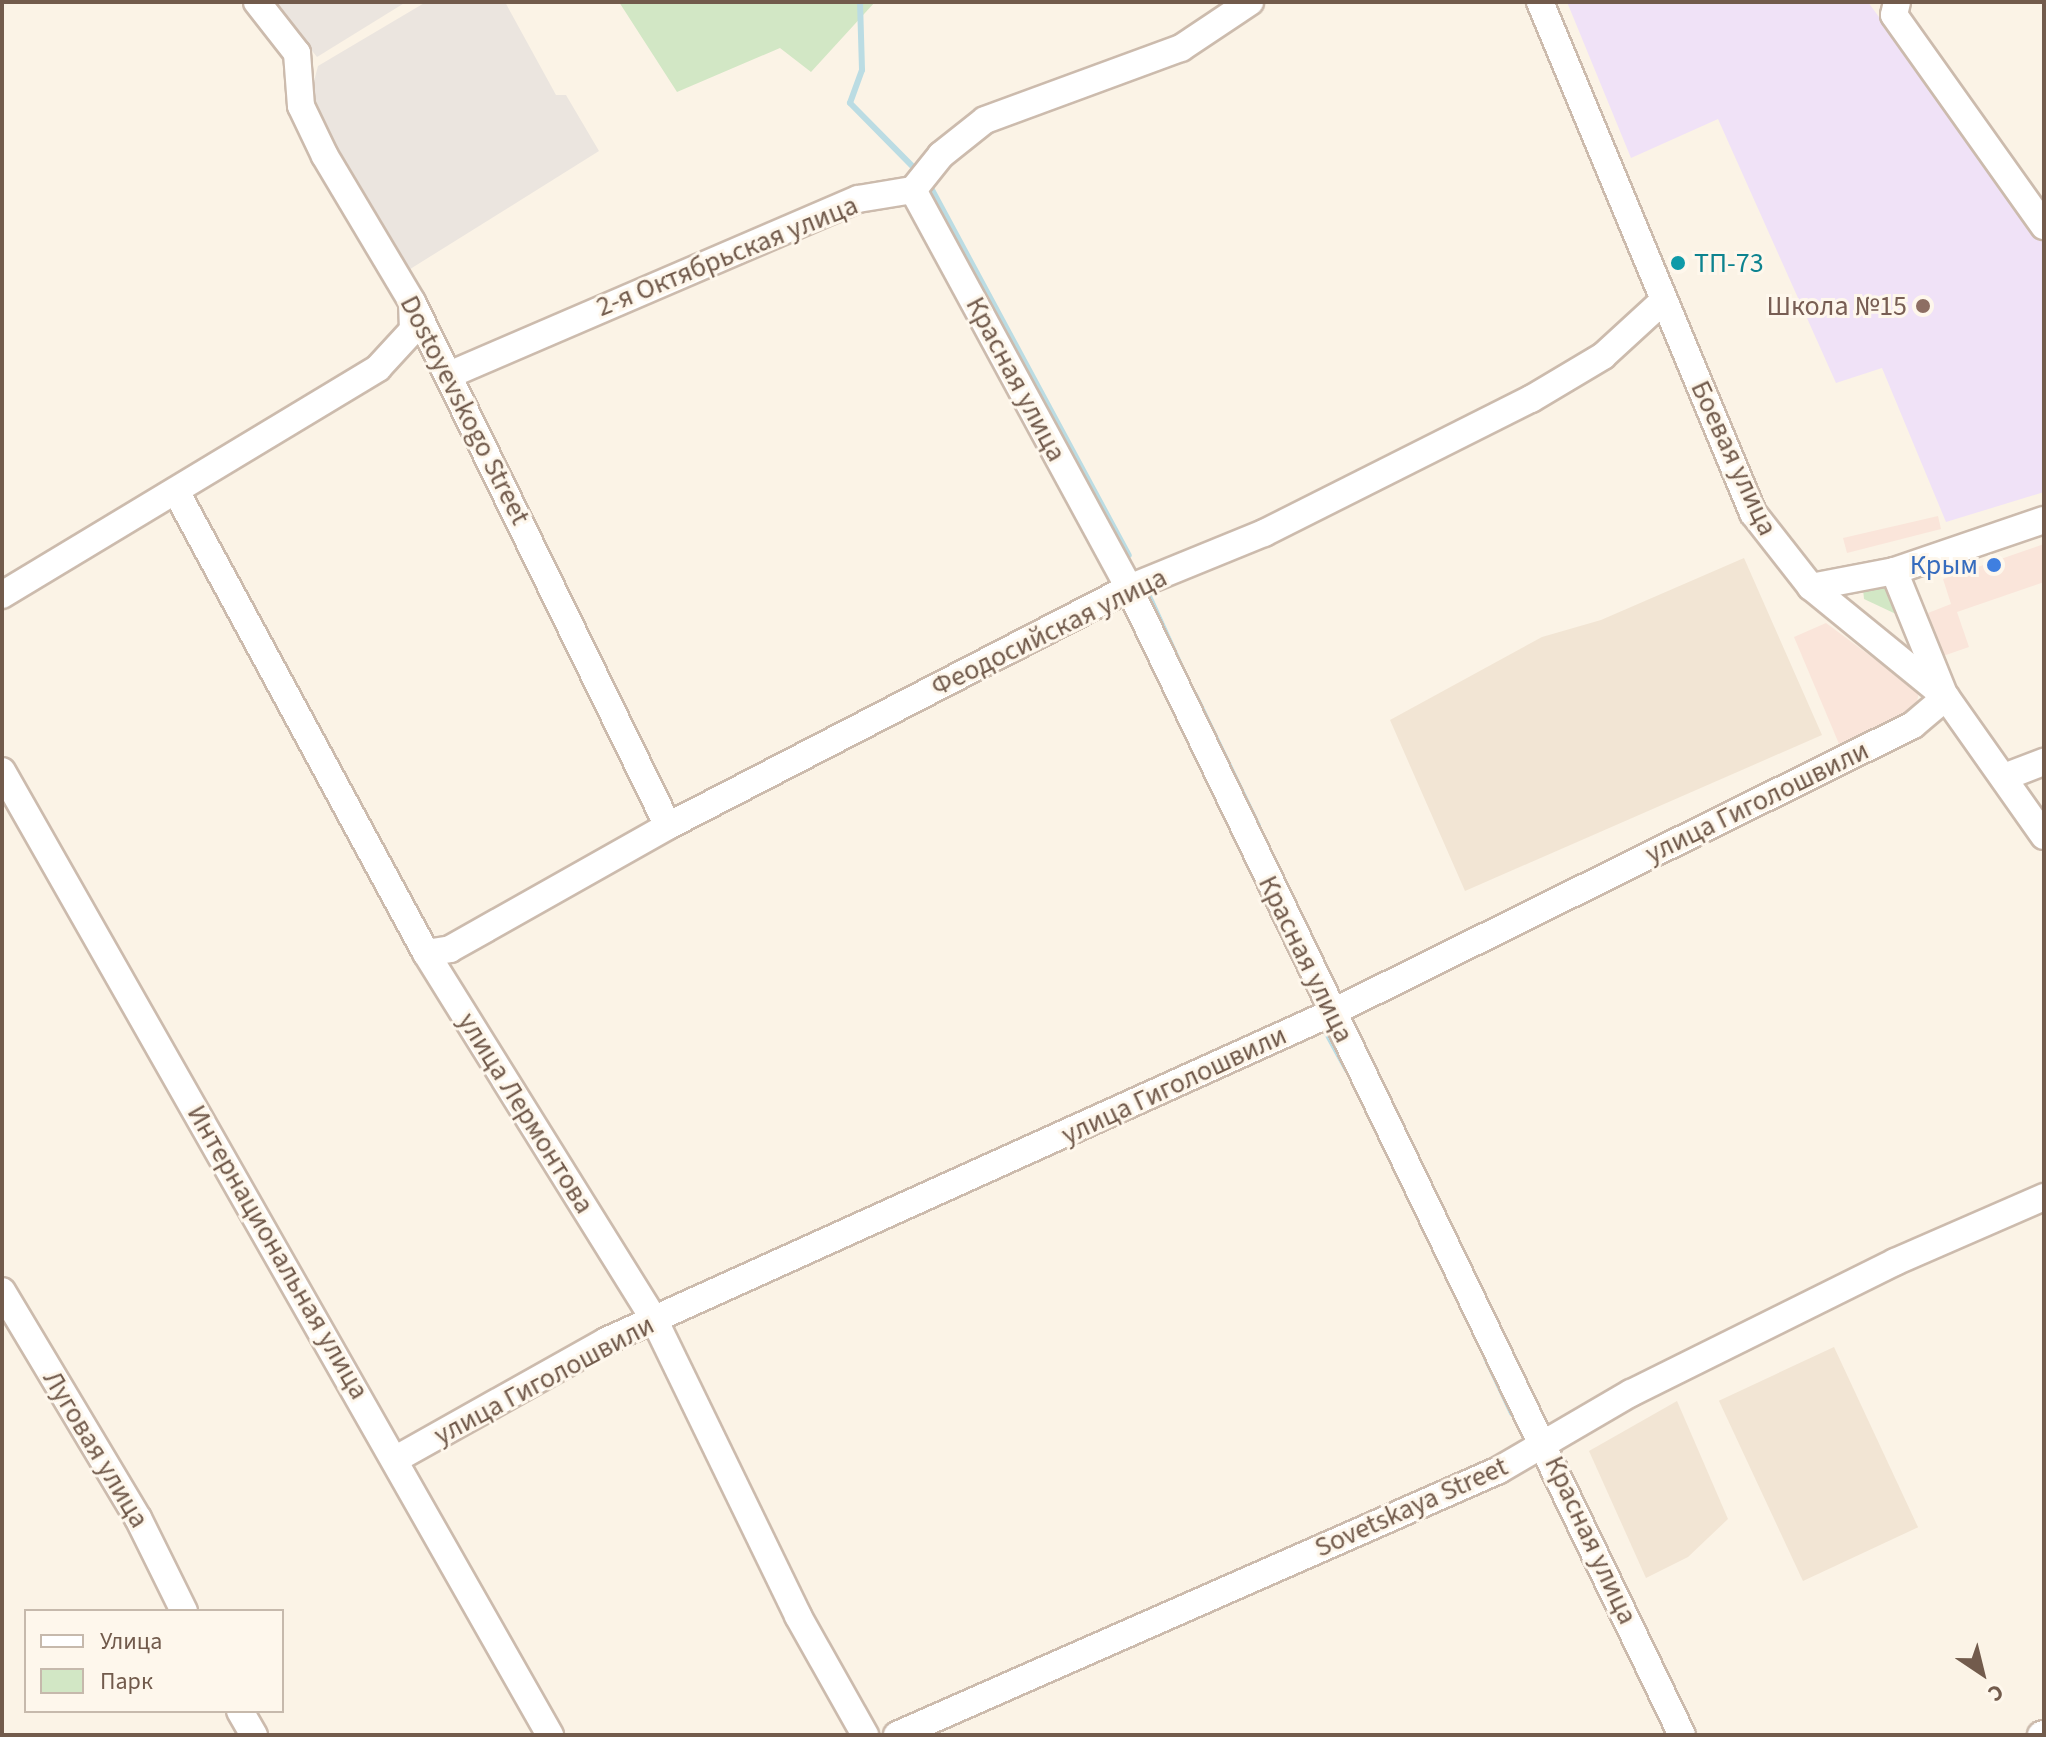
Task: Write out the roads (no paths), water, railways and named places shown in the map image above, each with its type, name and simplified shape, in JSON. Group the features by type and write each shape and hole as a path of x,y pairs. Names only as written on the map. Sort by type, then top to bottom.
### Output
{"street":[{"name":"Dostoyevskogo Street","path":"257,2 297,53 301,106 412,302 668,826"},
{"path":"913,190 941,155 985,120 1181,48 1250,2"},
{"name":"Боевая улица","path":"1540,2 1753,513 1811,587 1946,697 2007,776 2044,836"},
{"path":"1897,2 1894,15 2044,226"},
{"name":"2-я Октябрьская улица","path":"449,375 858,199 913,190"},
{"name":"Красная улица","path":"913,190 1129,588 1331,1013 1545,1442 1682,1735"},
{"name":"Феодосийская улица","path":"426,953 450,949 668,826 1129,588 1264,533 1531,399 1603,356 1663,301"},
{"path":"2,595 178,495 402,349 413,330 412,302"},
{"name":"улица Лермонтова","path":"178,495 426,953 654,1319 798,1616 865,1735"},
{"path":"1811,587 1894,571 2044,520"},
{"path":"1894,571 1946,697"},
{"name":"улица Гиголошвили","path":"396,1459 654,1319 1331,1013 1913,725 1946,697"},
{"path":"2007,776 2044,762"},
{"name":"Интернациональная улица","path":"2,771 396,1459 550,1735"},
{"name":"Sovetskaya Street","path":"897,1735 1499,1470 1545,1442 1895,1262 2044,1197"},
{"name":"Луговая улица","path":"2,1291 138,1518 183,1609"},
{"path":"241,1713 254,1735"}],"waterway":[{"path":"860,2 862,70 850,103 916,170"},
{"path":"931,188 1129,555"},
{"path":"1148,594 1183,671"},
{"path":"1195,695 1258,826"},
{"path":"1324,1028 1347,1070"},
{"path":"1486,1358 1512,1413"}],"place":[{"name":"ТП-73","path":"1678,263"},
{"name":"Школа №15","path":"1923,306"},
{"name":"Крым","path":"1994,565"}]}
